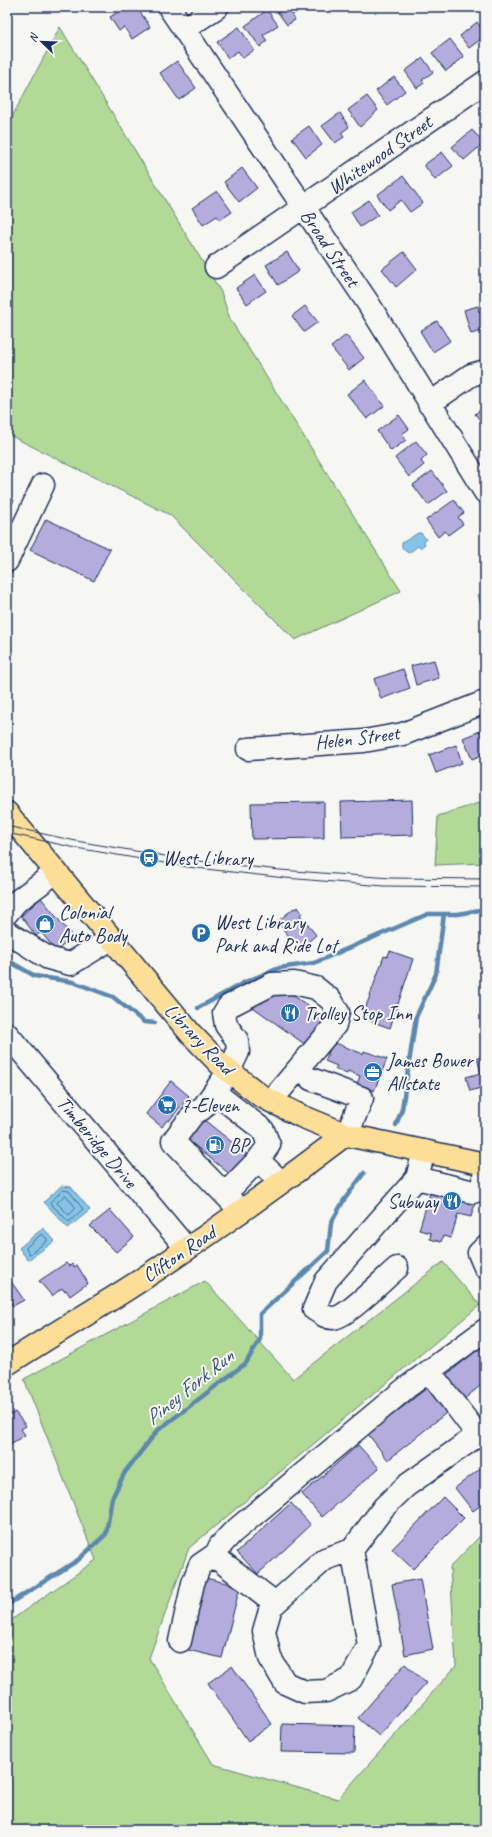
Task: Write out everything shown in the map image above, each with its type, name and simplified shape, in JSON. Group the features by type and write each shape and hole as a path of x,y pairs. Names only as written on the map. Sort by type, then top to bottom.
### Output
{"main road":[{"name":"Library Road","path":"7,813 191,1034 228,1071 261,1096 346,1135 485,1164"},
{"name":"Clifton Road","path":"7,1364 137,1283 242,1211 346,1135"}],"street":[{"name":"Broad Street","path":"170,7 368,304 485,492"},
{"path":"184,29 217,7"},
{"name":"Whitewood Street","path":"216,267 485,82"},
{"path":"429,404 471,375 485,370"},
{"path":"7,561 43,485"},
{"name":"Helen Street","path":"248,748 364,741 403,734 485,702"},
{"path":"7,913 16,902 56,872"},
{"path":"7,932 48,958 70,964 111,939"},
{"path":"242,1211 173,1141 194,1113 202,1109 228,1071 238,1052 236,1040 226,1025 224,1013 229,1006 272,984 294,983 316,988 331,1000 338,1012 335,1024 276,1104 262,1130"},
{"name":"Timberidge Drive","path":"7,1034 187,1249"},
{"path":"311,1079 362,1098 346,1135"},
{"path":"214,1092 262,1130 269,1145 258,1160 225,1194"},
{"path":"397,1268 350,1310 335,1318 325,1316 314,1309 326,1281 416,1178 424,1152"},
{"path":"258,1160 281,1182"},
{"path":"416,1178 474,1192 482,1189 485,1171"},
{"path":"485,1247 479,1253 485,1267"},
{"path":"180,1641 193,1583 200,1565 216,1554 220,1546 232,1533 429,1371 485,1330"},
{"path":"352,1550 369,1644 351,1679 326,1691 305,1692 285,1684 270,1658 264,1631 271,1607 325,1559 352,1550 384,1507 406,1486 481,1432 429,1371"},
{"path":"216,1554 218,1559 275,1603"}],"green space":[{"path":"60,27 221,292 230,319 401,591 295,640 170,515 7,434 7,126"},
{"path":"485,801 485,863 435,865 438,816"},
{"path":"443,1262 480,1305 189,1548 149,1658 213,1764 338,1799 456,1666 450,1567 485,1531 485,1830 7,1830 7,1623 96,1560 24,1379 205,1281 293,1379"}],"water":[{"path":"418,533 421,533 426,539 424,542 425,544 420,548 418,546 409,553 402,548 402,543"},
{"path":"485,592 485,608 482,609 478,595"},
{"path":"61,1186 71,1187 90,1210 68,1228 44,1202"},
{"path":"43,1228 55,1241 28,1260 19,1248"}],"building":[{"path":"126,7 137,7 150,27 132,39 124,27 119,31 110,17"},
{"path":"274,7 304,7 292,15 295,20 287,25"},
{"path":"267,10 278,25 263,35 267,41 260,47 245,26"},
{"path":"477,22 485,33 485,36 469,48 460,36"},
{"path":"239,27 254,50 243,58 238,51 228,58 217,42"},
{"path":"450,39 464,57 446,71 432,53"},
{"path":"423,58 433,72 422,80 424,83 417,88 405,71"},
{"path":"177,61 196,88 179,100 160,73"},
{"path":"394,77 405,91 387,105 376,91"},
{"path":"367,96 378,110 360,127 348,110"},
{"path":"340,113 349,127 341,133 344,137 335,143 322,126"},
{"path":"309,126 322,145 306,157 292,138"},
{"path":"472,130 484,143 464,160 452,147"},
{"path":"442,152 453,166 435,180 424,165"},
{"path":"242,168 257,188 239,202 224,182"},
{"path":"403,176 423,203 410,212 401,200 388,210 377,195"},
{"path":"217,191 232,212 220,220 217,216 203,225 192,208"},
{"path":"369,200 378,215 360,227 351,212"},
{"path":"287,252 299,271 278,285 266,265"},
{"path":"404,252 417,269 396,287 382,269"},
{"path":"255,275 266,291 247,304 236,288"},
{"path":"305,306 318,322 304,332 292,316"},
{"path":"478,306 479,312 485,310 485,330 471,334 464,310"},
{"path":"437,321 450,341 433,352 420,331"},
{"path":"346,335 364,358 349,370 331,347"},
{"path":"365,380 384,406 367,419 347,394"},
{"path":"485,406 485,426 475,414"},
{"path":"399,415 409,429 402,434 406,440 391,451 377,431"},
{"path":"416,441 427,455 421,461 424,465 409,477 395,458"},
{"path":"432,471 447,491 428,505 413,485"},
{"path":"7,496 14,500 7,514"},
{"path":"454,500 464,513 458,517 463,524 448,535 445,531 438,537 426,520"},
{"path":"46,519 110,549 94,581 30,550"},
{"path":"434,660 439,678 416,685 411,666"},
{"path":"403,669 410,688 381,699 374,679"},
{"path":"485,729 485,754 472,759 463,738"},
{"path":"456,745 462,763 436,773 429,755"},
{"path":"412,800 413,835 342,837 341,802"},
{"path":"324,802 324,838 252,839 251,803"},
{"name":"Colonial Auto Body","path":"41,898 73,937 56,951 41,932 36,936 21,916"},
{"path":"298,907 302,913 300,915 316,935 300,949 277,922 294,908 295,909"},
{"path":"390,951 413,959 390,1028 362,1018 384,956 387,957"},
{"name":"Trolley Stop Inn","path":"282,988 329,1020 310,1048 243,1000"},
{"path":"333,1042 363,1054 364,1051 387,1059 374,1091 357,1084 360,1076 348,1071 347,1074 335,1069 337,1066 325,1061"},
{"path":"485,1056 485,1089 484,1087 470,1091 466,1077 481,1073 477,1058"},
{"name":"7-Eleven","path":"171,1081 189,1096 169,1121 167,1120 162,1127 146,1114"},
{"name":"BP","path":"198,1115 248,1155 232,1176 182,1135"},
{"path":"431,1190 475,1203 471,1217 458,1214 451,1238 443,1236 441,1242 430,1239 431,1233 419,1230"},
{"path":"110,1210 134,1237 116,1252 90,1226"},
{"path":"66,1263 69,1266 73,1264 74,1267 77,1265 88,1283 70,1296 66,1290 64,1291 62,1288 52,1296 39,1281"},
{"path":"10,1280 24,1300 13,1306 11,1303 7,1310 7,1282"},
{"path":"485,1344 485,1382 464,1399 446,1375"},
{"path":"427,1388 446,1413 388,1460 368,1434"},
{"path":"15,1412 26,1426 21,1429 25,1435 7,1446 7,1417"},
{"path":"358,1445 379,1468 322,1517 302,1494"},
{"path":"485,1465 485,1502 473,1511 455,1488"},
{"path":"443,1497 464,1518 413,1569 392,1549"},
{"path":"291,1503 311,1525 258,1574 237,1552"},
{"path":"205,1578 240,1586 222,1658 188,1650"},
{"path":"420,1579 433,1649 405,1655 392,1584"},
{"path":"405,1664 426,1683 379,1736 358,1718"},
{"path":"232,1666 272,1724 248,1741 208,1683"},
{"path":"282,1724 355,1726 354,1753 281,1752"}],"waterway":[{"path":"198,1008 245,982 279,968 314,963 428,914 458,914 485,909"},
{"name":"Piney Fork Run","path":"396,1125 402,1109 416,1017 436,974 444,914"},
{"path":"7,960 35,976 73,982 113,997 144,1022 155,1023"},
{"name":"Piney Fork Run","path":"7,1605 78,1560 106,1534 112,1498 125,1472 157,1431 246,1363 260,1339 260,1314 328,1251 331,1223 344,1200 364,1173"}],"tram line":[{"path":"7,826 76,841 189,860 280,870 391,878 485,879"},
{"path":"7,833 76,848 188,867 285,878 384,886 485,887"}],"place":[{"name":"West Library","path":"149,858"},
{"name":"Colonial Auto Body","path":"45,924"},
{"name":"West Library Park and Ride Lot","path":"201,933"},
{"name":"Trolley Stop Inn","path":"290,1013"},
{"name":"James Bower Allstate","path":"373,1072"},
{"name":"7-Eleven","path":"167,1105"},
{"name":"BP","path":"215,1145"},
{"name":"Subway","path":"452,1201"}]}
